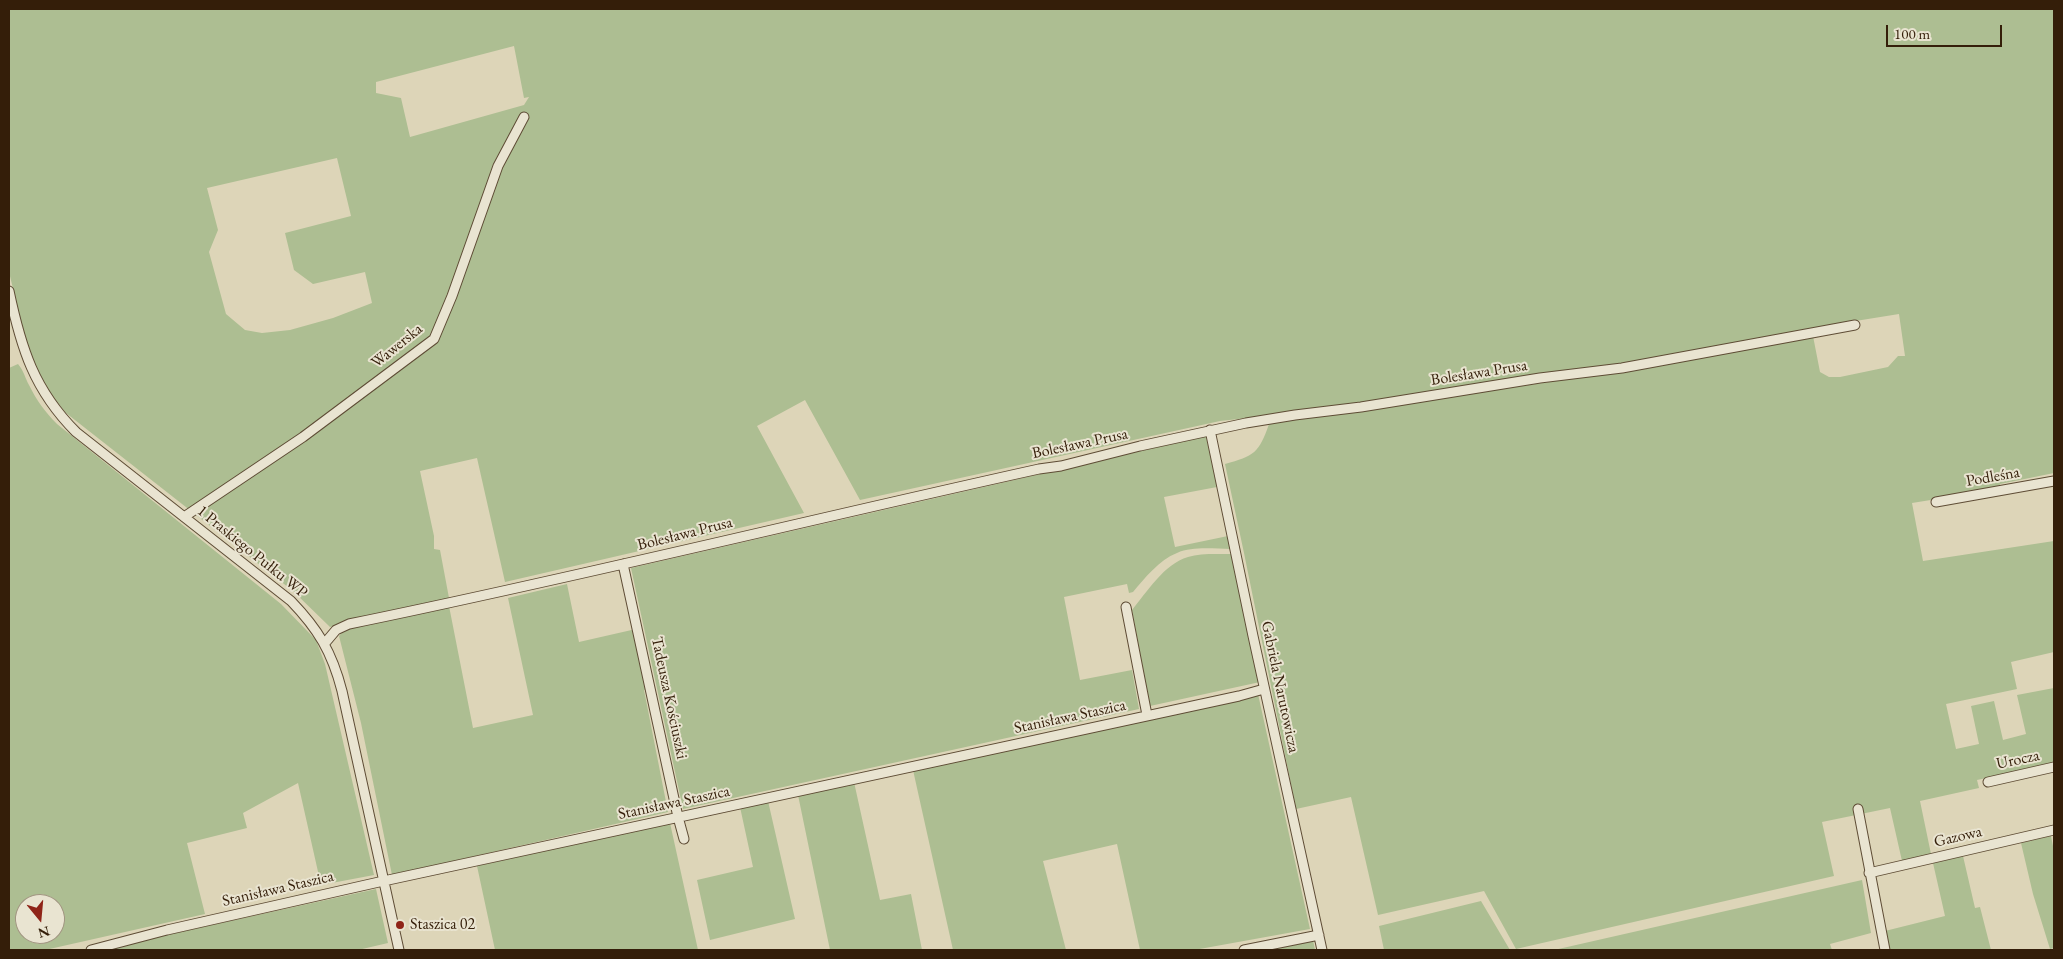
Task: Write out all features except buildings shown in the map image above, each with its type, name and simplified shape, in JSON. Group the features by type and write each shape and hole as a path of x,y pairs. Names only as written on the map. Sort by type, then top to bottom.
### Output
{"street":[{"name":"Wawerska","path":"184,517 303,437 434,339 452,296 498,166 524,116"},
{"name":"1 Praskiego Pułku WP","path":"9,291 27,359 35,378 49,402 76,432 291,600 325,643 342,691 399,950"},
{"name":"Bolesława Prusa","path":"325,643 336,630 348,624 624,564 811,519 1030,470 1061,466 1210,430 1295,414 1361,407 1540,378 1630,366 1855,325"},
{"name":"Gabriela Narutowicza","path":"1210,430 1264,689 1322,950"},
{"name":"Podleśna","path":"1936,502 2054,481"},
{"name":"Tadeusza Kościuszki","path":"624,564 684,839"},
{"path":"1126,607 1147,715"},
{"name":"Stanisława Staszica","path":"91,950 167,930 384,881 1240,696 1264,689"},
{"name":"Urocza","path":"1988,782 2054,767"},
{"path":"1858,809 1885,950"},
{"name":"Gazowa","path":"1869,873 2054,830"},
{"path":"1244,950 1319,935"}],"green space":[{"path":"9,9 2054,9 2054,473 2000,484 1999,489 1912,503 1923,561 2054,541 2054,652 2011,662 2017,689 1946,704 1956,749 1979,744 1971,706 1994,701 2003,740 2026,734 2017,695 2054,688 2054,763 1977,780 1979,788 1920,801 1931,854 1902,861 1890,808 1822,822 1834,876 1516,949 1484,891 1378,915 1351,797 1296,809 1225,464 1254,452 1262,441 1269,424 1609,373 1813,336 1820,372 1829,377 1840,377 1888,367 1898,356 1905,356 1899,314 1812,328 1813,332 1356,406 1220,421 860,500 805,400 757,426 804,513 505,582 477,458 420,471 434,536 434,549 440,550 449,598 330,627 293,591 66,413 52,396 29,355 9,272","holes":["514,46 524,98 529,97 524,105 410,137 401,98 376,93 376,82","337,158 351,216 285,233 294,270 313,284 365,272 372,303 333,318 290,330 262,333 245,330 226,314 209,252 218,230 207,188"]},
{"path":"18,364 38,401 57,424 281,604 316,640 325,664 374,875 321,885 298,783 243,813 247,828 187,843 205,914 45,950 9,950 9,368"},
{"path":"1206,436 1217,487 1164,497 1175,547 1228,536 1231,549 1197,549 1183,551 1170,556 1147,575 1133,592 1129,593 1127,584 1064,597 1080,680 1132,670 1139,709 683,809 631,568"},
{"path":"1231,554 1260,682 1150,706 1132,610 1157,579 1179,561 1198,555"},
{"path":"567,584 579,642 636,629 649,689 644,690 668,812 392,875 361,723 339,636 345,629 449,606 473,728 533,715 508,598"},
{"path":"1258,694 1310,929 1194,950 1140,950 1117,844 1043,861 1066,950 953,950 913,770"},
{"path":"854,782 880,900 911,894 922,950 830,950 798,795"},
{"path":"768,801 795,919 710,940 697,880 753,867 740,807"},
{"path":"670,823 698,950 495,950 477,866"},
{"path":"2051,836 2054,851 2054,948 2050,949 2033,894 2021,843"},
{"path":"1963,856 1975,908 1980,907 1991,950 1890,950 1885,931 1945,916 1933,863"},
{"path":"1862,880 1871,933 1830,944 1832,950 1554,950"},
{"path":"376,889 388,943 358,950 98,950"},
{"path":"1481,901 1510,950 1384,950 1379,926"},
{"path":"1313,940 1315,950 1264,950"}],"place":[{"name":"Staszica 02","path":"400,925"}]}
